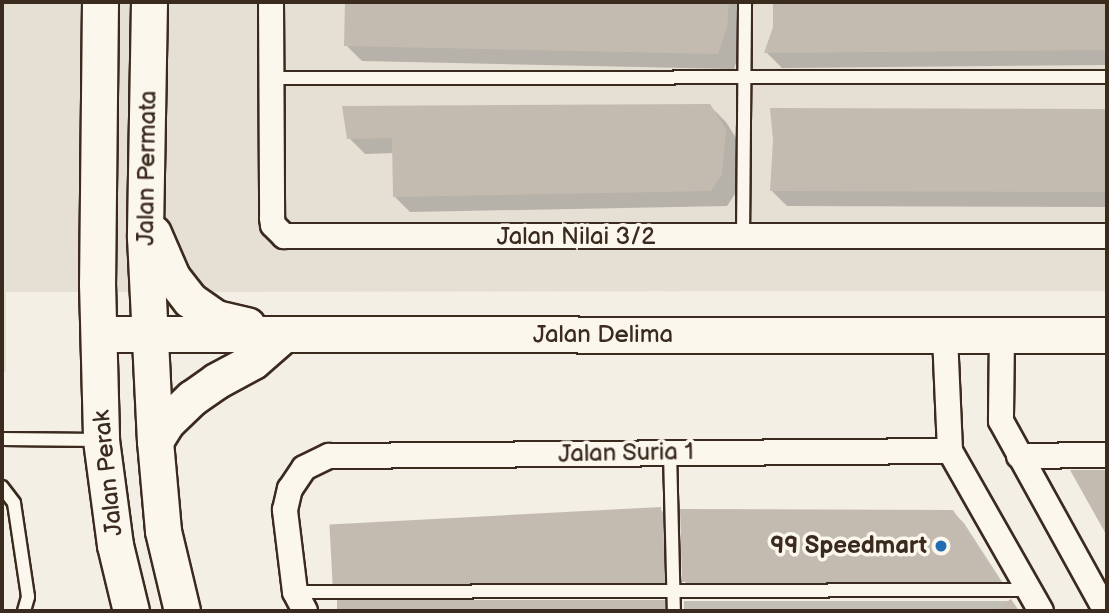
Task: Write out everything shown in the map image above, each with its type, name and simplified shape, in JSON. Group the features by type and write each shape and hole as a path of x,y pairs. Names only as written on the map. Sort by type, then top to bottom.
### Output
{"main road":[{"name":"Jalan Permata","path":"99,334 97,283 100,2"},
{"name":"Jalan Permata","path":"149,2 146,219 149,334"},
{"path":"146,219 172,277 190,300 216,318 284,334"},
{"name":"Jalan Delima","path":"99,334 945,337 1107,335"},
{"name":"Jalan Perak","path":"99,334 101,440 115,545 131,611"},
{"name":"Jalan Perak","path":"149,334 163,531 182,611"},
{"path":"155,441 167,422 192,398 253,361 284,334"}],"street":[{"name":"Jalan Nilai 3/2","path":"271,2 272,218 273,225 284,236 1107,236"},
{"path":"1002,335 1000,416 1019,456 1099,585 1106,611"},
{"path":"945,337 950,451 1035,601"},
{"name":"Jalan Suria 1","path":"300,602 285,510 290,489 304,468 329,456 950,451"},
{"path":"1019,456 1107,455"}],"lane":[{"path":"743,237 745,2"},
{"path":"271,78 1107,77"},
{"path":"2,439 101,440"},
{"path":"670,452 674,611"},
{"path":"2,487 13,503 28,597 24,611"},
{"path":"300,602 674,590 1035,601"}],"shaded area":[{"path":"2,2 1107,2 1107,291 6,292 6,372 2,372"}],"building":[{"path":"345,2 729,2 727,27 718,54 344,46"},
{"path":"773,2 1107,2 1107,50 764,53 773,27"},
{"path":"710,104 726,129 722,175 711,191 393,197 392,138 347,139 342,106"},
{"path":"770,108 1107,109 1107,192 770,191 773,140"},
{"path":"1070,470 1107,470 1107,536"},
{"path":"661,507 665,582 333,599 329,524"},
{"path":"680,509 953,510 1000,581 682,582"},
{"path":"1011,599 1018,611 993,611"},
{"path":"337,600 665,600 665,611 337,611"}],"place":[{"name":"99 Speedmart","path":"941,546"}]}
